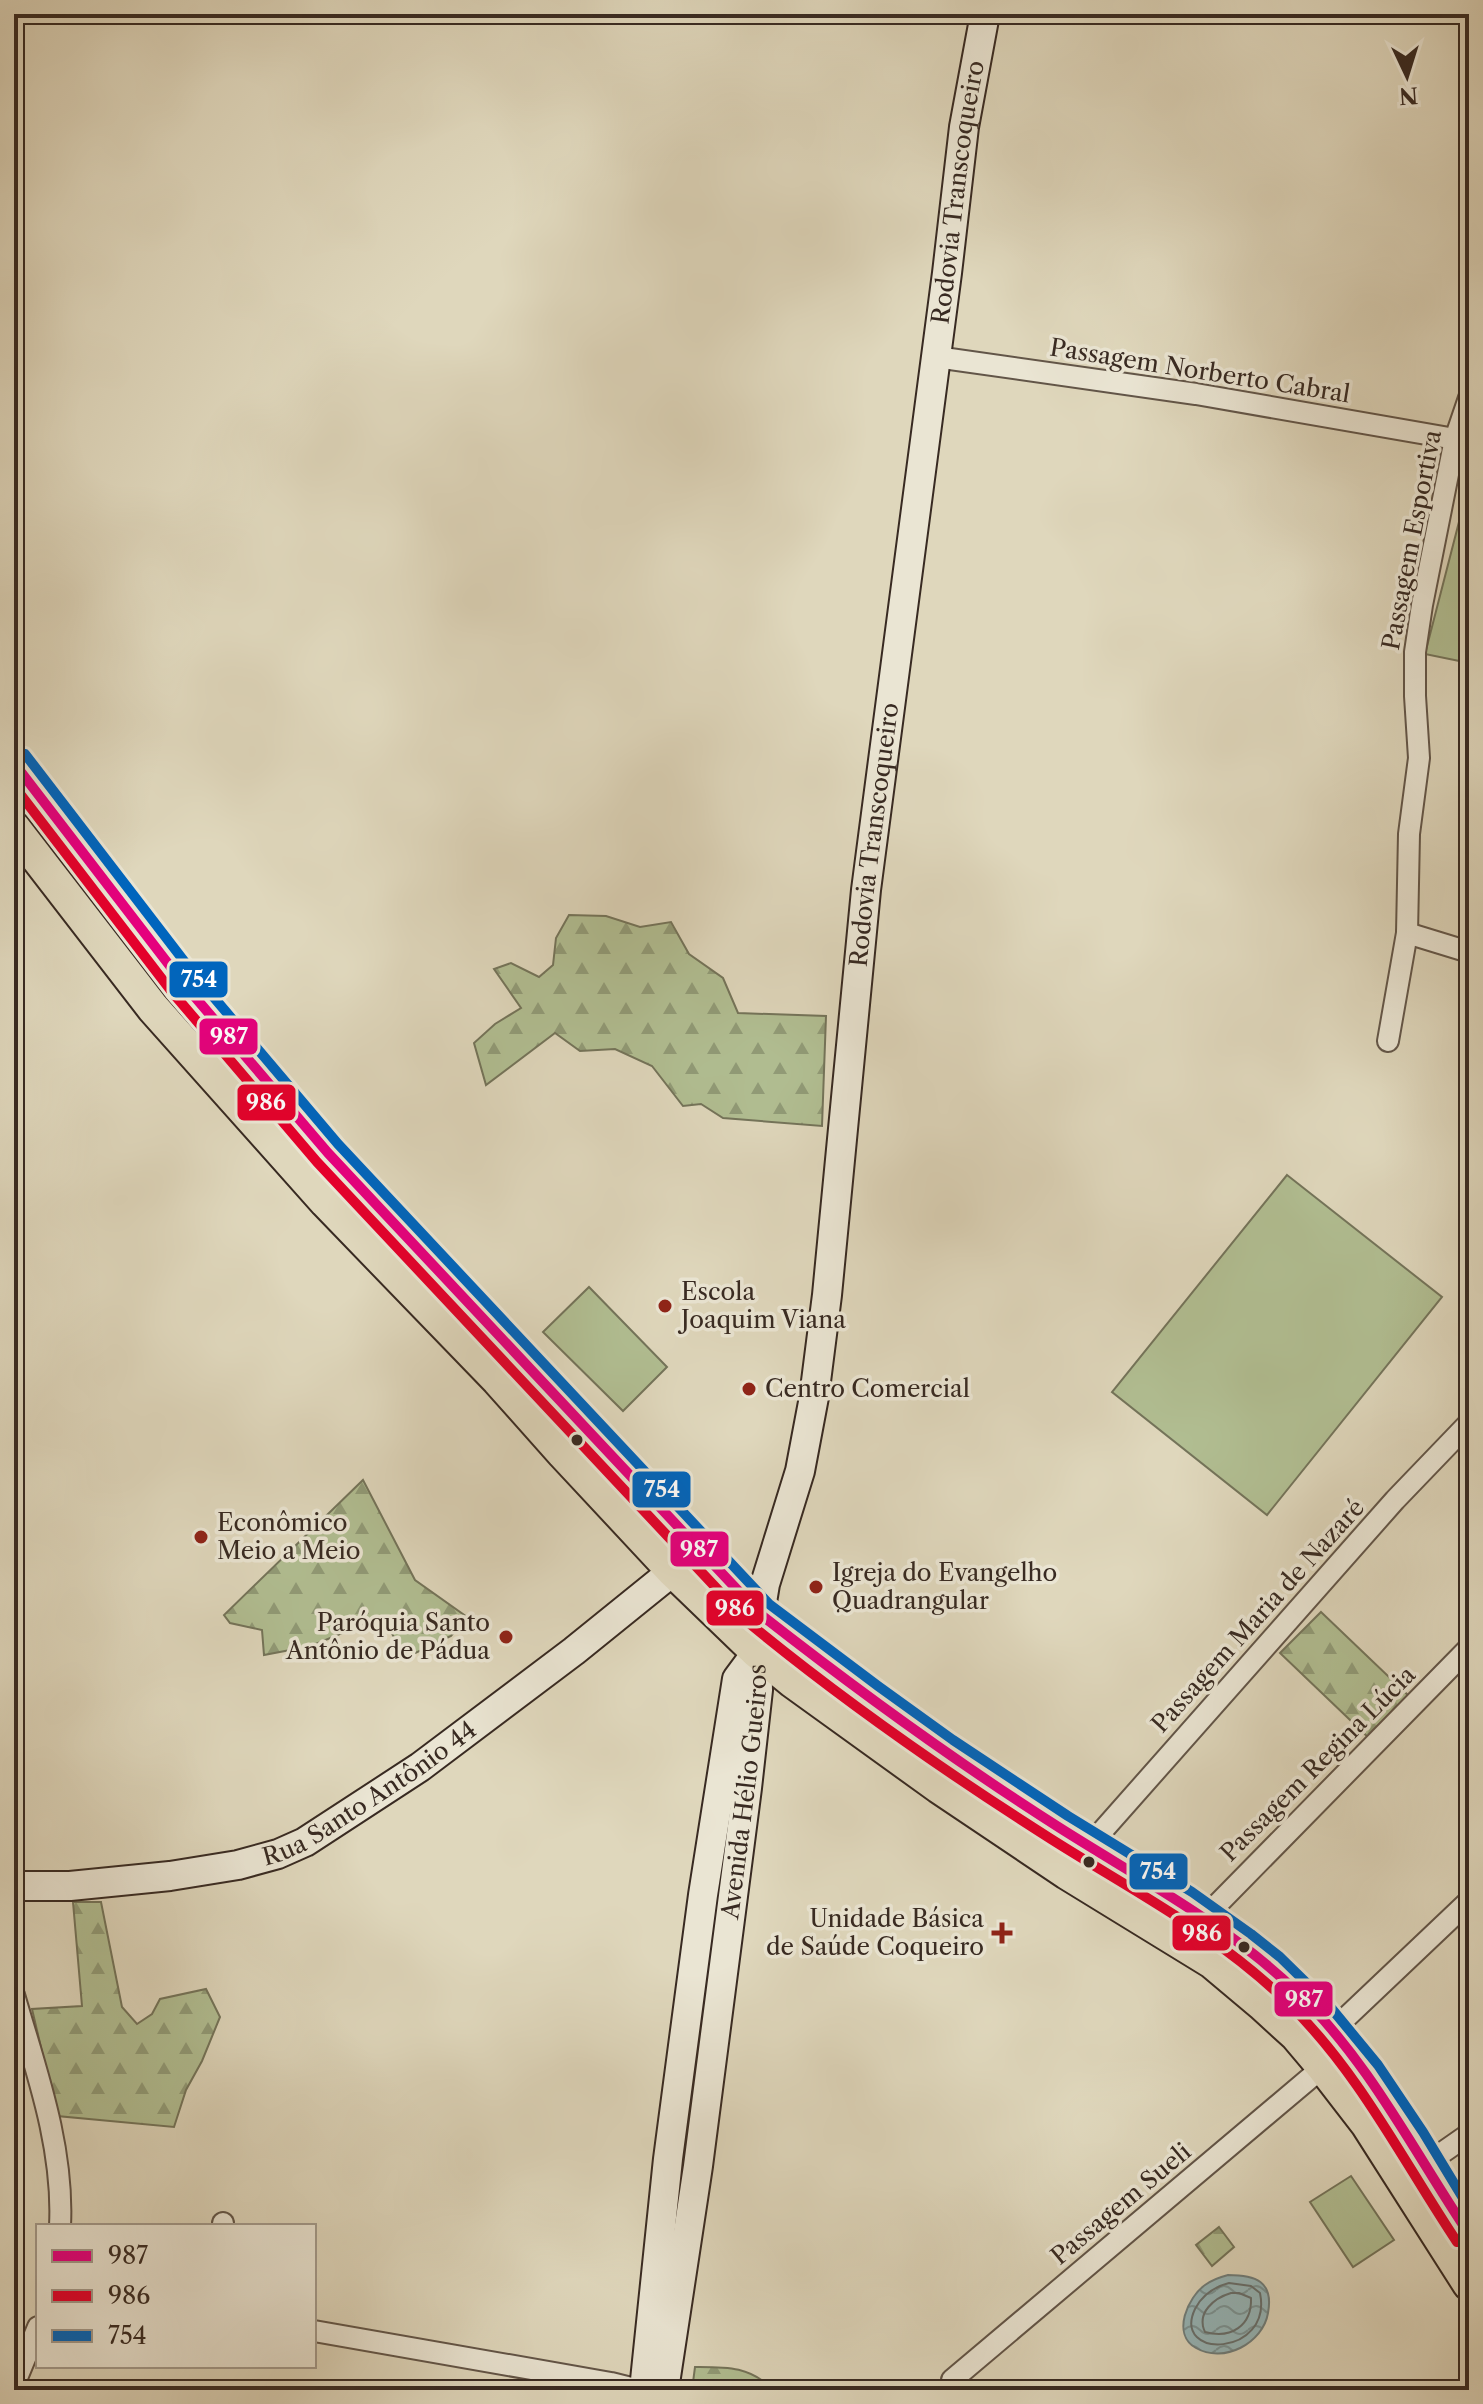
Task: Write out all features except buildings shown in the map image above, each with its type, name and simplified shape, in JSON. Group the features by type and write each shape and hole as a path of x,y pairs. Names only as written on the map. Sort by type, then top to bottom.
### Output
{"main road":[{"name":"Rodovia Transcoqueiro","path":"757,1652 765,1584 800,1471 814,1397 827,1295 866,890 964,127 985,14"},
{"path":"14,763 183,983 328,1153 760,1614 869,1697 1037,1813 1205,1917 1268,1965 1333,2030 1371,2078 1469,2234"},
{"path":"14,828 153,1008 326,1202 463,1344 673,1571 757,1652 792,1681 939,1787 1078,1880 1212,1962 1285,2025 1323,2067 1367,2124 1469,2284"},
{"name":"Rua Santo Antônio 44","path":"14,1886 70,1886 170,1876 238,1865 278,1854 305,1842 420,1767 574,1651 673,1571"},
{"name":"Avenida Hélio Gueiros","path":"642,2390 668,2159 703,1895 737,1679 757,1652"},
{"name":"Avenida Hélio Gueiros","path":"664,2390 698,2166 747,1788 758,1690 757,1652"}],"street":[{"name":"Passagem Norberto Cabral","path":"936,357 1196,394 1455,439"},
{"name":"Passagem Esportiva","path":"1388,1041 1407,933 1409,834 1419,758 1415,652 1455,439 1469,398"},
{"path":"1407,933 1469,952"},
{"name":"Passagem Maria de Nazaré","path":"1089,1846 1395,1500 1469,1423"},
{"name":"Passagem Regina Lúcia","path":"1205,1917 1469,1648"},
{"path":"1333,2030 1469,1901"},
{"path":"14,1995 53,2142 59,2182 60,2224"},
{"name":"Passagem Sueli","path":"952,2380 1323,2067"},
{"path":"1426,2164 1469,2134"},
{"path":"316,2331 642,2390"},
{"path":"14,2385 36,2332"}],"green space":[{"path":"1469,483 1469,663 1425,654"},
{"path":"569,915 606,916 640,927 671,922 689,954 723,978 738,1013 826,1016 822,1126 723,1118 701,1104 683,1106 652,1066 615,1049 580,1051 555,1033 486,1085 474,1043 495,1024 521,1008 494,969 511,963 539,977 553,965 556,938"},
{"path":"1287,1175 1442,1297 1267,1515 1112,1392"},
{"path":"589,1287 667,1367 623,1411 543,1332"},
{"path":"363,1480 415,1580 467,1617 451,1636 405,1658 389,1628 364,1624 311,1646 264,1655 262,1630 230,1623 224,1615"},
{"path":"1321,1612 1411,1698 1371,1740 1280,1653"},
{"path":"73,1902 101,1902 122,2007 137,2024 152,2014 160,1999 206,1989 220,2017 186,2090 174,2127 57,2116 32,2009 82,2006"},
{"path":"1351,2176 1394,2240 1353,2267 1310,2202"},
{"path":"1219,2227 1234,2247 1212,2266 1196,2245"},
{"path":"695,2367 746,2372 774,2390 692,2390"}],"water":[{"path":"1228,2275 1246,2276 1265,2287 1269,2302 1265,2324 1241,2348 1218,2354 1207,2352 1196,2348 1184,2334 1185,2316 1193,2298 1205,2285"}],"transit line":[{"name":"754","path":"25,754 194,974 338,1144 769,1604 953,1740 1068,1816 1192,1892 1280,1957 1327,2003 1378,2065 1469,2208"},
{"name":"987","path":"14,763 183,983 328,1153 760,1614 945,1751 1060,1828 1184,1904 1271,1969 1324,2020 1369,2078 1469,2234"},
{"name":"986","path":"14,786 172,992 317,1162 750,1624 935,1763 1175,1915 1263,1980 1290,2005 1338,2060 1380,2119 1457,2242"}],"place":[{"name":"Escola Joaquim Viana","path":"665,1306"},
{"name":"Centro Comercial","path":"749,1389"},
{"name":"Econômico Meio a Meio","path":"201,1537"},
{"name":"Igreja do Evangelho Quadrangular","path":"816,1587"},
{"name":"Paróquia Santo Antônio de Pádua","path":"506,1637"},
{"name":"Unidade Básica de Saúde Coqueiro","path":"1002,1933"}]}
